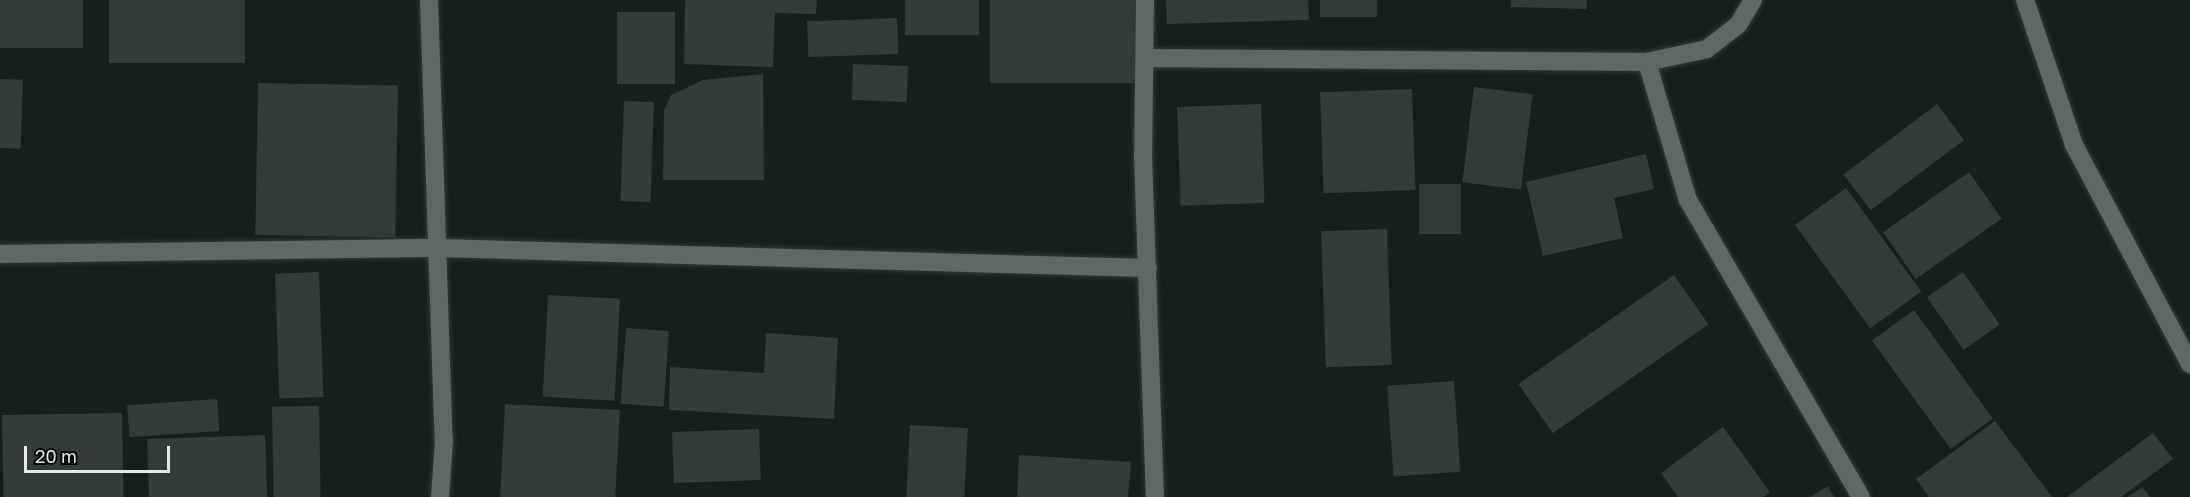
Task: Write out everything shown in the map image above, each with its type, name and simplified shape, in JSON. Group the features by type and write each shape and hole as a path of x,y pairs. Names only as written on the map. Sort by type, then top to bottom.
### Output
{"street":[{"path":"429,0 430,107 439,248 444,441 440,497"},
{"path":"1145,0 1147,58 1143,156 1155,497"},
{"path":"1147,58 1647,62 1707,49 1738,25 1753,0"},
{"path":"2025,0 2074,145 2190,364"},
{"path":"1647,62 1688,200 1861,497"},
{"path":"0,254 439,248 1148,268"}],"building":[{"path":"0,0 83,0 83,48 0,48"},
{"path":"109,0 245,0 245,63 109,63"},
{"path":"685,0 817,0 816,14 775,13 773,67 684,64"},
{"path":"905,0 979,0 979,35 905,35"},
{"path":"990,0 1137,0 1137,83 990,83"},
{"path":"1166,0 1308,0 1309,20 1167,24"},
{"path":"1320,0 1377,0 1377,17 1320,17"},
{"path":"1511,0 1587,0 1586,9 1511,7"},
{"path":"617,12 675,12 675,84 617,84"},
{"path":"897,18 898,54 808,57 807,21"},
{"path":"853,64 908,66 907,102 852,100"},
{"path":"763,74 764,180 663,180 664,110 671,95 703,80"},
{"path":"0,79 23,80 21,149 0,148"},
{"path":"258,83 398,85 395,237 255,235"},
{"path":"1474,87 1533,94 1521,189 1462,182"},
{"path":"1412,89 1416,190 1324,193 1320,92"},
{"path":"624,101 654,102 650,202 621,201"},
{"path":"1261,104 1264,203 1181,206 1177,107"},
{"path":"1937,104 1964,140 1871,210 1844,174"},
{"path":"1646,154 1654,189 1614,198 1623,238 1543,256 1526,182"},
{"path":"1969,172 2002,219 1916,279 1883,232"},
{"path":"1419,184 1461,184 1461,234 1419,234"},
{"path":"1846,188 1921,292 1870,329 1795,225"},
{"path":"1387,229 1392,365 1326,367 1321,231"},
{"path":"319,272 323,397 279,398 275,274"},
{"path":"1963,272 2000,324 1964,350 1927,297"},
{"path":"1674,275 1708,324 1553,433 1518,384"},
{"path":"548,295 620,299 615,401 543,397"},
{"path":"1914,310 1993,418 1951,449 1872,341"},
{"path":"626,328 669,331 664,407 621,404"},
{"path":"766,333 838,338 834,419 669,410 670,367 764,373"},
{"path":"1454,381 1460,472 1394,476 1387,386"},
{"path":"217,399 219,431 129,437 127,405"},
{"path":"505,404 620,410 615,497 500,497"},
{"path":"319,406 321,497 274,497 272,407"},
{"path":"122,413 123,497 3,497 2,415"},
{"path":"1995,421 2052,497 1929,497 1916,479"},
{"path":"910,425 968,428 964,497 906,497"},
{"path":"1723,427 1770,492 1763,497 1678,497 1661,473"},
{"path":"759,429 761,480 674,483 672,432"},
{"path":"2153,433 2173,459 2121,497 2067,497"},
{"path":"265,435 267,497 149,497 147,439"},
{"path":"1019,455 1131,462 1128,497 1017,497"},
{"path":"1828,486 1834,497 1810,497"},
{"path":"2142,487 2150,497 2128,497"}]}
